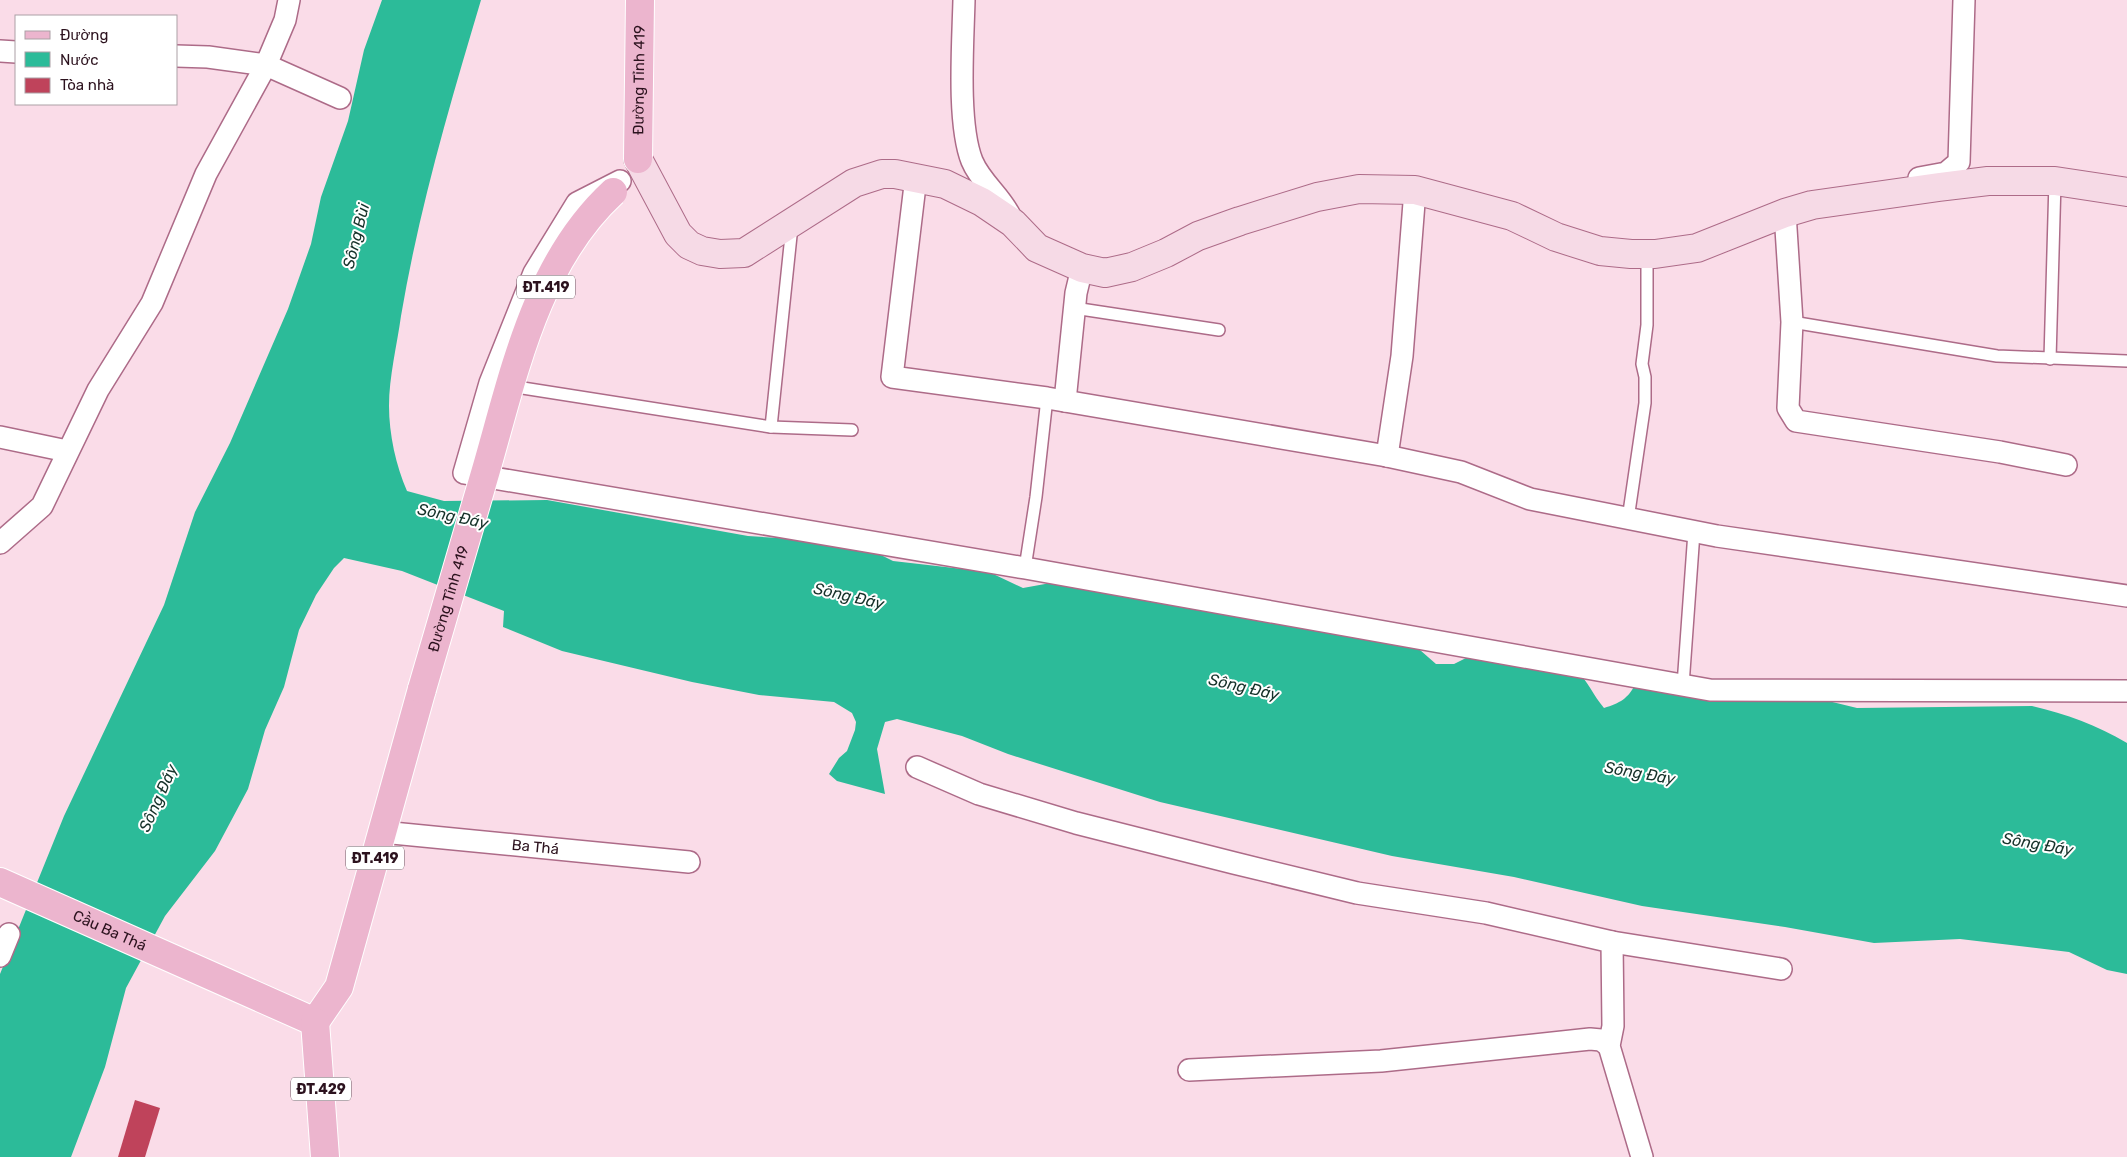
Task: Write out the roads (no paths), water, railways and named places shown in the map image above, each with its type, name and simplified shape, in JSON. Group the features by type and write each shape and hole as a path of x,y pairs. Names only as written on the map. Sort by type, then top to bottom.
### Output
{"main road":[{"name":"Đường Tỉnh 419","path":"638,159 640,0"},
{"name":"Đường Tỉnh 419","path":"316,1022 339,987 422,689 522,347 556,264 598,206 617,186"},
{"name":"Cầu Ba Thá","path":"0,882 316,1022"},
{"name":"ĐT.429","path":"316,1022 325,1157"}],"street":[{"path":"0,544 42,506 98,390 152,303 206,174 266,65 285,20 289,0"},
{"path":"964,0 963,56 966,142 972,163 981,177 1006,205 1013,223"},
{"path":"1888,194 1908,181 1946,173 1959,162 1964,0"},
{"path":"0,51 15,52"},
{"path":"178,56 208,56 266,65 340,98"},
{"path":"2127,192 2055,182 1988,182 1888,194 1812,204 1785,212 1696,248 1646,254 1600,251 1556,237 1512,216 1415,190 1359,190 1316,196 1198,236 1166,253 1132,267 1105,273 1082,268 1037,248 1013,223 982,202 945,184 916,177 882,174 854,183 744,253 720,254 702,251 689,245 678,234 638,159 617,186 577,203 534,273 490,383 464,473 1025,568 1710,690 2127,691"},
{"path":"916,177 892,377 1056,400 1387,456 1461,472 1530,499 1694,532 2127,596"},
{"path":"1387,456 1402,356 1415,190"},
{"path":"1785,212 1792,322 1788,408 1796,421 2000,452 2066,465"},
{"path":"1056,400 1082,268"},
{"path":"0,438 68,451"},
{"path":"917,767 997,799 1076,823 1357,893 1486,913 1612,942 1781,969"},
{"name":"Ba Thá","path":"382,832 689,862"},
{"path":"0,956 9,934"},
{"path":"1611,1054 1614,1026 1612,942"},
{"path":"1188,1070 1381,1061 1590,1039 1601,1040 1611,1054 1642,1157"}],"lane":[{"path":"2050,359 2055,182"},
{"path":"771,427 792,221"},
{"path":"1628,519 1645,403 1645,377 1642,364 1647,325 1646,254"},
{"path":"1074,308 1218,330"},
{"path":"1792,322 1997,356 2127,362"},
{"path":"490,383 771,427 852,430"},
{"path":"1025,568 1036,497 1056,400"},
{"path":"1683,685 1694,532"}],"water":[{"path":"382,0 481,0 426,196 408,276 392,372 389,395 390,428 396,461 407,491 444,501 547,500 748,536 857,543 893,561 989,572 1023,588 1056,582 1408,644 1420,650 1436,664 1454,664 1468,657 1576,670 1604,708 1623,700 1636,683 1820,699 1857,708 2032,706 2057,713 2093,725 2127,743 2127,974 2107,970 2069,952 1960,939 1874,943 1785,927 1642,906 1514,877 1392,856 1160,802 1008,754 962,736 897,719 885,722 877,749 885,794 837,781 829,774 839,758 847,751 856,722 852,713 834,702 759,695 692,682 562,651 503,627 504,611 402,571 344,558 334,568 316,595 299,630 284,687 265,730 248,789 215,851 165,916 126,988 105,1067 71,1157 0,1157 0,974 64,816 164,605 195,512 230,443 288,309 311,244 321,197 348,121 364,50"}],"water label":[{"name":"Sông Bùi","path":"356,236"},
{"name":"Sông Đáy","path":"453,516"},
{"name":"Sông Đáy","path":"849,596"},
{"name":"Sông Đáy","path":"1244,687"},
{"name":"Sông Đáy","path":"1640,773"},
{"name":"Sông Đáy","path":"158,798"},
{"name":"Sông Đáy","path":"2038,844"}]}
